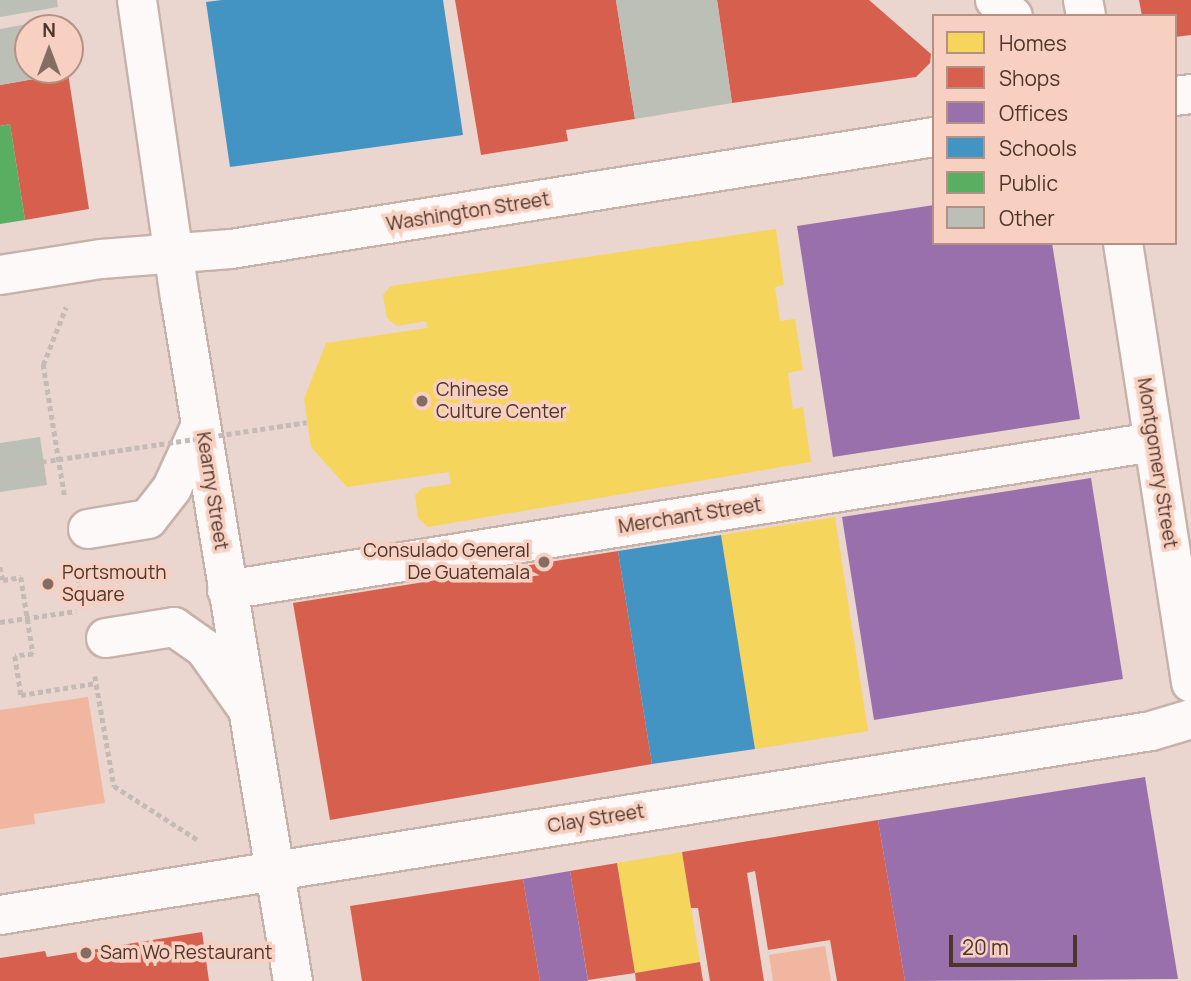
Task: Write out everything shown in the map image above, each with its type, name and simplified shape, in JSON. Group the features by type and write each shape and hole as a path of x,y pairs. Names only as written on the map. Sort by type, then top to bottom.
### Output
{"street":[{"name":"Kearny Street","path":"137,0 227,590 293,981"},
{"path":"995,0 1011,14"},
{"name":"Washington Street","path":"0,275 101,259 176,255 932,137"},
{"name":"Montgomery Street","path":"1123,245 1191,683"},
{"path":"88,529 148,519 172,488 201,425"},
{"name":"Merchant Street","path":"227,590 1153,442"},
{"path":"106,638 174,627 205,649 246,707"},
{"name":"Clay Street","path":"0,915 1151,731 1191,719"}],"path":[{"path":"51,345 67,304"},
{"path":"0,468 307,422"},
{"path":"0,567 3,580 21,577 33,654 15,656 21,695 96,683"},
{"path":"0,622 60,614"}],"shaded area":[{"path":"88,697 105,803 34,814 35,824 0,829 0,710"},
{"path":"825,946 831,981 773,981 769,955"}],"building: Homes":[{"path":"776,229 784,285 775,287 780,321 795,319 803,370 788,373 793,409 803,407 811,462 428,527 418,518 415,495 422,488 451,484 449,472 347,487 311,447 304,399 326,343 427,328 426,321 397,326 387,318 383,295 391,286"},
{"path":"835,517 868,731 755,749 721,535"},
{"path":"682,852 700,962 635,973 617,863"}],"building: Shops":[{"path":"455,0 616,0 635,119 566,130 568,141 481,155"},
{"path":"717,0 869,0 931,54 930,63 916,77 732,103"},
{"path":"1139,0 1191,0 1191,35 1177,37 1177,14 1142,14"},
{"path":"14,83 70,84 89,209 25,220 10,124 0,126 0,85"},
{"path":"618,551 652,764 330,820 293,603"},
{"path":"878,820 905,981 837,981 830,940 768,950 755,871 747,873 764,981 710,981 698,908 691,908 682,852"},
{"path":"617,863 635,973 588,980 570,871"},
{"path":"523,879 540,981 362,981 350,906"},
{"path":"202,932 209,981 0,981 0,958 45,951 47,957"},
{"path":"700,962 703,981 636,981 635,973"}],"building: Offices":[{"path":"932,205 932,245 1052,245 1080,419 833,457 797,226"},
{"path":"1091,478 1123,679 874,720 842,517"},
{"path":"1145,777 1178,979 905,981 878,820"},
{"path":"570,871 588,981 540,981 523,879"}],"building: Schools":[{"path":"443,0 463,135 230,167 206,2"},
{"path":"721,535 755,749 652,764 618,551"}],"building: Public":[{"path":"10,124 25,220 0,224 0,126"}],"building: Other":[{"path":"0,0 57,0 58,7 0,17"},
{"path":"616,0 717,0 732,103 635,119"},
{"path":"14,26 14,83 0,85 0,29"},
{"path":"40,437 47,485 0,492 0,443"}],"place":[{"name":"Chinese Culture Center","path":"422,401"},
{"name":"Consulado General De Guatemala","path":"544,562"},
{"name":"Portsmouth Square","path":"48,584"},
{"name":"Sam Wo Restaurant","path":"86,953"}]}
